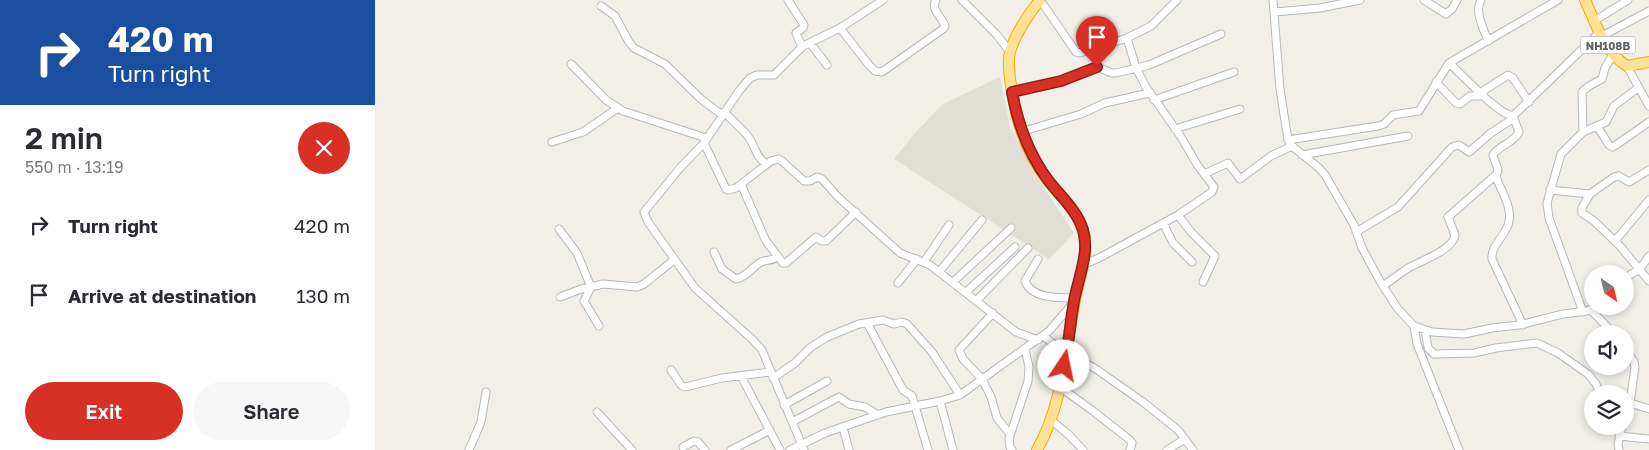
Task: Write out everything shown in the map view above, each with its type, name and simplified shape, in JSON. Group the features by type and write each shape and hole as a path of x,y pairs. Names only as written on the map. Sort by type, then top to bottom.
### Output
{"highway":[{"path":"1037,450 1051,420 1060,387 1085,247 1081,223 1077,216 1041,171 1027,147 1021,132 1012,92 1009,52 1023,25 1040,0"},
{"name":"NH108B","path":"1585,0 1601,34 1621,63 1627,66 1649,62"}],"street":[{"path":"788,0 804,24 803,28 796,33 802,47"},
{"path":"802,447 762,350 695,288 648,222 644,212 705,140 750,78 757,75 774,75 802,47 840,28 883,0"},
{"path":"840,28 869,65 875,71 882,72 943,29 945,26 933,4 936,0"},
{"path":"962,0 997,35 1009,52"},
{"path":"1040,0 1076,52 1080,53 1127,38 1157,22 1177,0"},
{"path":"1273,0 1279,89 1290,143 1325,175 1383,286 1398,309 1414,326 1425,330 1464,334 1492,328 1523,325 1563,314 1583,312 1546,207 1550,190 1561,154 1583,132 1608,119 1614,106 1638,88"},
{"path":"1275,12 1320,8 1360,0"},
{"path":"1424,0 1434,3 1446,14 1452,9 1457,0"},
{"path":"1481,0 1478,6 1488,40"},
{"path":"1204,174 1228,163 1240,179 1290,143 1378,126 1384,124 1393,115 1419,111 1449,63 1550,2 1558,0"},
{"path":"1594,21 1628,0"},
{"path":"601,6 615,16 634,48 665,64 696,95 747,134 756,155 766,164"},
{"path":"1356,232 1398,207 1452,147 1459,145 1469,152 1514,117 1601,34 1649,11"},
{"path":"1012,92 1061,81 1097,67 1112,73 1156,63 1221,34"},
{"path":"1082,265 1099,258 1178,215 1214,189 1213,184 1204,174 1149,92 1137,68 1127,38"},
{"path":"809,43 827,65"},
{"path":"1583,132 1582,92 1602,79 1605,68 1613,54"},
{"path":"1383,286 1405,270 1445,249 1452,243 1455,235 1447,218 1496,177 1498,170 1493,154 1518,135 1519,129 1514,117 1482,95 1449,63"},
{"path":"571,64 606,100 618,108 705,140 726,189 732,190 766,164 777,159 782,160 805,182 819,177 899,253 921,260 939,272 1016,332 1040,338 1096,369 1168,421 1185,438 1193,450"},
{"path":"1627,66 1649,106"},
{"path":"1154,100 1234,72"},
{"path":"1436,82 1456,103 1460,104 1470,96 1482,95 1508,75 1513,78 1529,102"},
{"path":"1021,132 1081,114 1105,103 1149,92"},
{"path":"552,142 583,132 618,108"},
{"path":"1175,129 1240,110"},
{"path":"1597,126 1609,145 1613,147 1649,122"},
{"path":"1302,155 1409,136"},
{"path":"1649,170 1629,182 1619,176 1614,177 1590,194 1582,208 1582,213 1594,221 1615,241 1641,269 1649,281"},
{"path":"1496,177 1510,211 1510,220 1495,245 1492,259 1523,325"},
{"path":"741,184 763,235 781,262 786,263 816,237 826,241 856,212"},
{"path":"1550,190 1590,194"},
{"path":"1615,241 1649,200"},
{"path":"1178,215 1191,232 1215,256 1203,282"},
{"path":"939,272 982,220"},
{"path":"1163,223 1173,243 1192,262"},
{"path":"898,283 921,260 949,225"},
{"path":"953,282 1011,228"},
{"path":"559,229 577,253 591,287"},
{"path":"966,292 1015,247"},
{"path":"977,300 1028,248"},
{"path":"715,252 721,269 736,279 744,276 760,263 777,257"},
{"path":"1634,273 1641,269 1649,256"},
{"path":"1038,259 1026,277 1026,285 1046,296 1075,300"},
{"path":"560,297 591,287 613,284 637,287 644,284 674,260"},
{"path":"591,287 584,300 599,326"},
{"path":"790,450 802,447 843,427 878,415 940,401 960,394 1040,338 1052,328 1075,300"},
{"path":"993,313 959,350 963,359 982,380 991,397 997,418 1010,434"},
{"path":"1599,315 1607,325"},
{"path":"671,370 681,385 685,387 709,380 772,375 795,363 816,344 855,326 883,320 894,324 902,322 907,324 932,352 960,394"},
{"path":"867,323 903,390 912,396 928,450"},
{"path":"1414,326 1417,344 1459,450"},
{"path":"1425,330 1428,348 1434,354 1474,353 1530,343 1546,346 1588,374 1596,385"},
{"path":"1012,450 1009,443 1010,434 1028,381 1029,367 1025,349"},
{"path":"1634,375 1630,403 1649,409"},
{"path":"741,376 780,450"},
{"path":"784,405 827,382"},
{"path":"1060,387 1130,440 1132,443 1130,450"},
{"path":"469,450 481,422 486,392"},
{"path":"792,422 839,397 849,404 865,407 878,415"},
{"path":"940,401 953,450"},
{"path":"597,412 632,450"},
{"path":"1051,420 1083,450"},
{"path":"843,427 849,450"},
{"path":"731,450 770,430"},
{"path":"1619,450 1619,436 1649,440"},
{"path":"1167,450 1185,438"},
{"path":"683,447 694,441 698,442 705,450"}],"shaded area":[{"path":"1000,77 1010,127 1036,176 1074,233 1049,259 894,159 916,132 943,104"}],"route":[{"path":"1064,366 1074,302 1085,254 1083,232 1077,216 1041,171 1030,152 1017,121 1012,92 1061,81 1097,67"}]}
